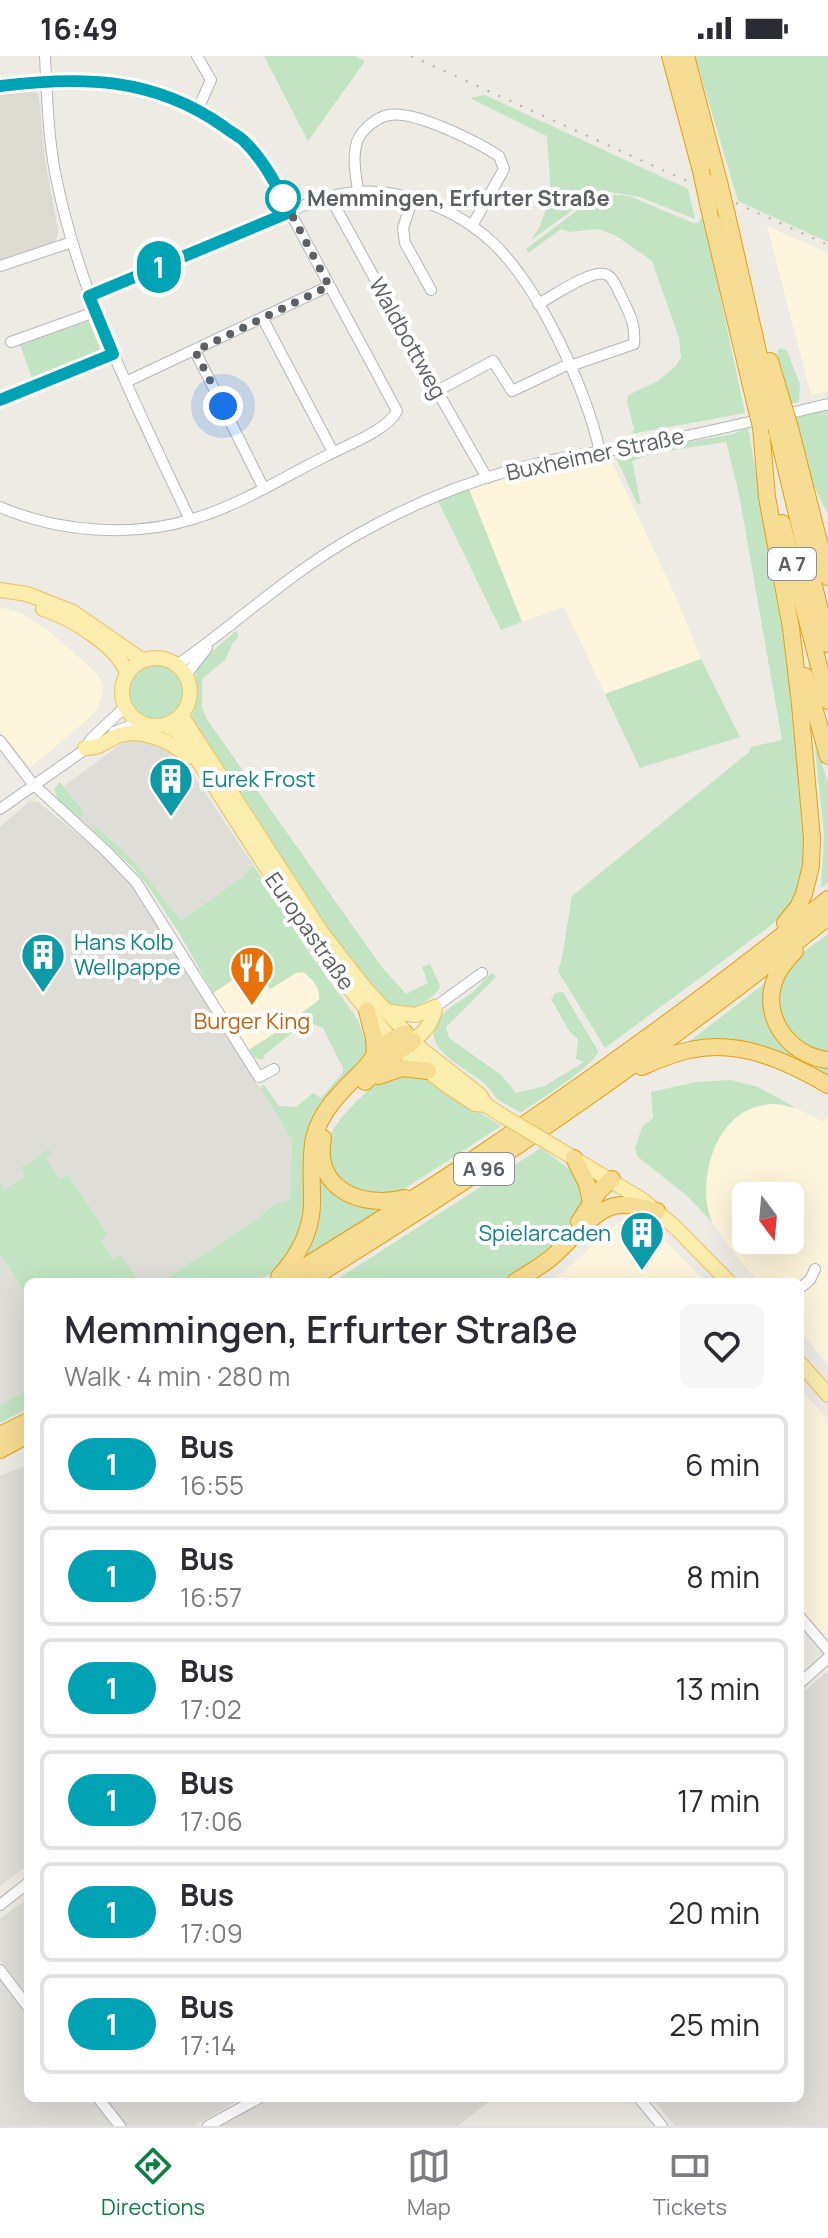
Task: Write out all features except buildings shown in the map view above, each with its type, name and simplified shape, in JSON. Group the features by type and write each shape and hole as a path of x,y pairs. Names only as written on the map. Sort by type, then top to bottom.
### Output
{"highway":[{"name":"A 7","path":"670,56 709,208 770,404 776,429 782,522 828,701"},
{"name":"A 7","path":"686,56 727,215 828,644"},
{"name":"A 7","path":"776,429 806,490 828,523"},
{"path":"746,963 790,919 798,907 811,866 807,763 791,628 767,497 776,429"},
{"name":"A 7","path":"806,490 828,577"},
{"path":"791,628 828,756"},
{"path":"635,1061 746,963 828,899"},
{"path":"822,922 776,977 772,1002 777,1023 788,1041 804,1053 828,1060"},
{"path":"601,1080 635,1061 822,922"},
{"path":"375,1054 376,1011"},
{"path":"403,1041 344,1103 328,1125 322,1145 323,1157 327,1171 339,1187 361,1200 388,1202 422,1193"},
{"name":"A 96","path":"280,1278 296,1256 308,1231 312,1212 312,1154 320,1121 341,1091 375,1054 403,1041"},
{"path":"635,1061 693,1049 761,1053 828,1085"},
{"path":"373,1074 379,1076 402,1068 434,1068"},
{"name":"A 96","path":"284,1278 601,1080"},
{"name":"A 96","path":"312,1278 431,1204 601,1080"},
{"path":"574,1158 587,1184 592,1210"},
{"path":"521,1278 548,1260 592,1210 599,1191 612,1179"},
{"path":"513,1278 545,1256 592,1210 622,1205 657,1211"},
{"path":"0,1435 24,1423"},
{"path":"0,1450 24,1437"},
{"path":"0,1457 24,1445"}],"main road":[{"path":"0,590 27,594 73,612 142,660"},
{"path":"0,597 50,612 74,624 118,656 127,673"},
{"path":"157,657 171,661 182,670 189,681 190,695 181,715 165,725 152,726 139,722 125,707 122,686 134,665 157,657"},
{"name":"Europastraße","path":"181,715 376,1011"},
{"name":"Europastraße","path":"165,725 178,732 323,956 403,1041 475,1104 486,1105 612,1179 657,1211 725,1278"},
{"path":"85,748 100,747 124,734 158,738 176,745 210,780"},
{"path":"376,1011 416,1015 435,1007"},
{"path":"403,1041 429,1026 435,1007"},
{"path":"403,1041 435,1007"},
{"path":"429,1026 431,1042 439,1056 434,1068"},
{"path":"804,1368 828,1395"}],"street":[{"path":"45,56 54,170 83,280 113,354 190,520"},
{"path":"197,56 211,80 198,109"},
{"path":"0,86 46,80 115,83 151,91 198,109 243,140 269,173 397,411 393,420 264,489 190,520 152,528 102,529 44,521 0,507"},
{"path":"358,191 354,162 358,140 364,130 389,114 437,125 499,156 504,169 472,226"},
{"path":"89,296 330,197 358,191 390,192 413,198 472,226 513,265 538,304 570,365 596,433 600,452"},
{"name":"Waldbottweg","path":"330,197 487,478"},
{"path":"413,198 403,228 405,243 431,290"},
{"path":"0,266 72,242"},
{"path":"437,391 493,361 512,391 570,365 634,344 635,331 624,302 611,276 604,273 591,275 538,304"},
{"path":"126,382 329,286"},
{"path":"11,342 95,312"},
{"path":"263,319 333,452"},
{"path":"195,351 264,489"},
{"path":"0,400 113,354"},
{"name":"Buxheimer Straße","path":"182,670 216,638 294,575 355,535 430,499 535,464 828,404"},
{"path":"85,748 125,707"},
{"path":"0,809 85,748 121,728 139,722"},
{"path":"0,741 33,784 136,882 259,1077 274,1069"},
{"path":"435,1007 482,973"},
{"path":"804,1285 815,1269"},
{"path":"804,1622 828,1650"},
{"path":"804,1679 828,1658"},
{"path":"0,1905 24,1886"},
{"path":"0,1970 24,2002"},
{"path":"101,2102 120,2126"},
{"path":"208,2126 252,2102"},
{"path":"642,2102 662,2126"}],"shaded area":[{"path":"31,90 39,97 57,238 54,242 0,260 0,95"},
{"path":"767,226 828,253 828,391 811,395"},
{"path":"600,456 612,462 675,595 701,659 605,694 564,607 522,622 469,489 543,467"},
{"path":"0,607 21,613 48,630 98,675 103,685 97,709 32,766 0,731"},
{"path":"128,739 173,750 184,761 253,865 243,877 181,920 133,860 97,827 93,830 80,819 85,813 64,786"},
{"path":"30,801 38,802 114,864 132,884 292,1140 290,1200 273,1205 257,1219 167,1278 137,1278 130,1269 113,1260 100,1240 108,1235 68,1174 60,1179 46,1158 53,1154 21,1169 25,1176 5,1189 0,1182 0,827"},
{"path":"254,966 270,988 303,972 320,991 320,1000 282,1030 247,1051 213,993"},
{"path":"771,1104 796,1108 823,1122 828,1115 828,1365 804,1335 804,1278 756,1278 735,1254 804,1254 804,1182 732,1182 732,1250 707,1210 709,1165 720,1133 747,1110"},
{"path":"633,1218 650,1229 702,1278 554,1278 618,1223"},
{"path":"0,1254 24,1291 24,1391 0,1405"},
{"path":"804,1393 828,1420 828,1639 804,1613"},
{"path":"24,1466 24,1868 0,1886 0,1476"},
{"path":"828,1671 828,2126 675,2126 655,2102 804,2102 804,1692"},
{"path":"24,1901 24,1993 0,1959 0,1919"},
{"path":"0,1977 24,2008 24,2102 94,2102 114,2126 0,2126"},
{"path":"107,2102 235,2102 194,2126 125,2126"},
{"path":"261,2102 488,2102 458,2126 217,2126"}],"green space":[{"path":"264,56 355,56 365,61 308,141"},
{"path":"695,56 828,56 828,242 738,201"},
{"path":"485,95 688,189 695,219 640,197 610,192 590,198 531,240 540,226 551,195 547,136 470,98"},
{"path":"605,195 632,197 693,223 704,219 745,413 631,434 634,429 628,395 658,381 676,366 681,357 679,338 652,261 615,235 597,229 569,232 561,229 529,253 526,249 587,203"},
{"path":"89,321 101,352 32,378 20,345"},
{"path":"780,348 787,351 800,384 799,402 789,404 777,352"},
{"path":"828,409 828,515 809,476 791,418"},
{"path":"748,428 797,730 805,816 804,875 794,900 770,926 605,1048 558,971 572,896 743,757 751,747 782,740 739,494 726,442 654,453 632,461 641,505 637,503 616,458 619,454 733,434"},
{"path":"469,489 522,622 501,630 438,501"},
{"path":"237,630 238,638 225,660 202,679 202,707 206,718 381,966 406,994 428,983 422,967 430,964 440,986 419,1006 397,1008 381,999 328,930 191,723 197,698 196,665"},
{"path":"701,659 740,737 640,768 605,694"},
{"path":"156,661 167,663 177,670 184,680 184,702 177,712 167,719 156,721 145,719 135,712 128,702 126,691 128,680 135,670 145,663"},
{"path":"814,739 828,783 828,882 821,888 824,835"},
{"path":"60,782 85,813 80,819 57,798 55,788"},
{"path":"97,827 133,860 181,920 243,877 253,865 308,951 358,1020 365,1039 368,1039 368,1052 332,1094 301,1238 273,1272 264,1278 167,1278 257,1219 273,1205 290,1199 292,1140 260,1088 264,1085 279,1106 296,1107 313,1093 321,1098 343,1068 323,1028 307,1021 264,1055 263,1060 253,1057 250,1049 319,1000 317,988 303,972 270,989 254,966 213,993 178,931 147,885 93,830"},
{"path":"828,934 828,1054 804,1045 786,1029 778,1008 778,995 787,967"},
{"path":"492,973 496,977 446,1027 449,1038 501,1075 516,1093 545,1086 584,1062 576,1059 578,1039 570,1032 551,999 555,993 563,992 598,1051 587,1066 521,1113 497,1099 480,1080 444,1054 434,1038 434,1029 440,1017"},
{"path":"769,980 769,1018 828,1065 828,1079 790,1059 682,1047"},
{"path":"391,1074 425,1077 501,1126 393,1196 366,1198 333,1174 327,1149 329,1139 352,1107"},
{"path":"730,1080 758,1087 796,1108 774,1104 752,1108 736,1117 724,1131 714,1148 706,1186 712,1222 686,1195 638,1157 635,1148 642,1127 653,1118 651,1092 696,1082"},
{"path":"541,1148 576,1174 586,1198 574,1222 560,1238 533,1262 507,1278 339,1278"},
{"path":"48,1150 53,1153 46,1158 60,1179 68,1174 108,1235 101,1240 113,1260 121,1255 137,1278 24,1278 24,1291 0,1254 0,1182 5,1189 25,1176 21,1168"},
{"path":"317,1170 388,1206 299,1261"},
{"path":"24,1391 24,1410 0,1423 0,1405"}],"railway":[{"path":"411,56 687,181"},
{"path":"736,203 828,245"}],"bus line":[{"name":"1","path":"0,86 46,80 115,83 151,91 198,109 243,140 269,173 290,212 89,296 113,354 0,400"}],"place":[{"name":"Memmingen, Erfurter Straße","path":"283,198"},
{"name":"Eurek Frost","path":"171,818"},
{"name":"Hans Kolb Wellpappe","path":"43,994"},
{"name":"Burger King","path":"252,1007"},
{"name":"Spielarcaden","path":"642,1272"}],"route":[{"path":"223,406 195,351 329,286 280,192 283,198"}]}
